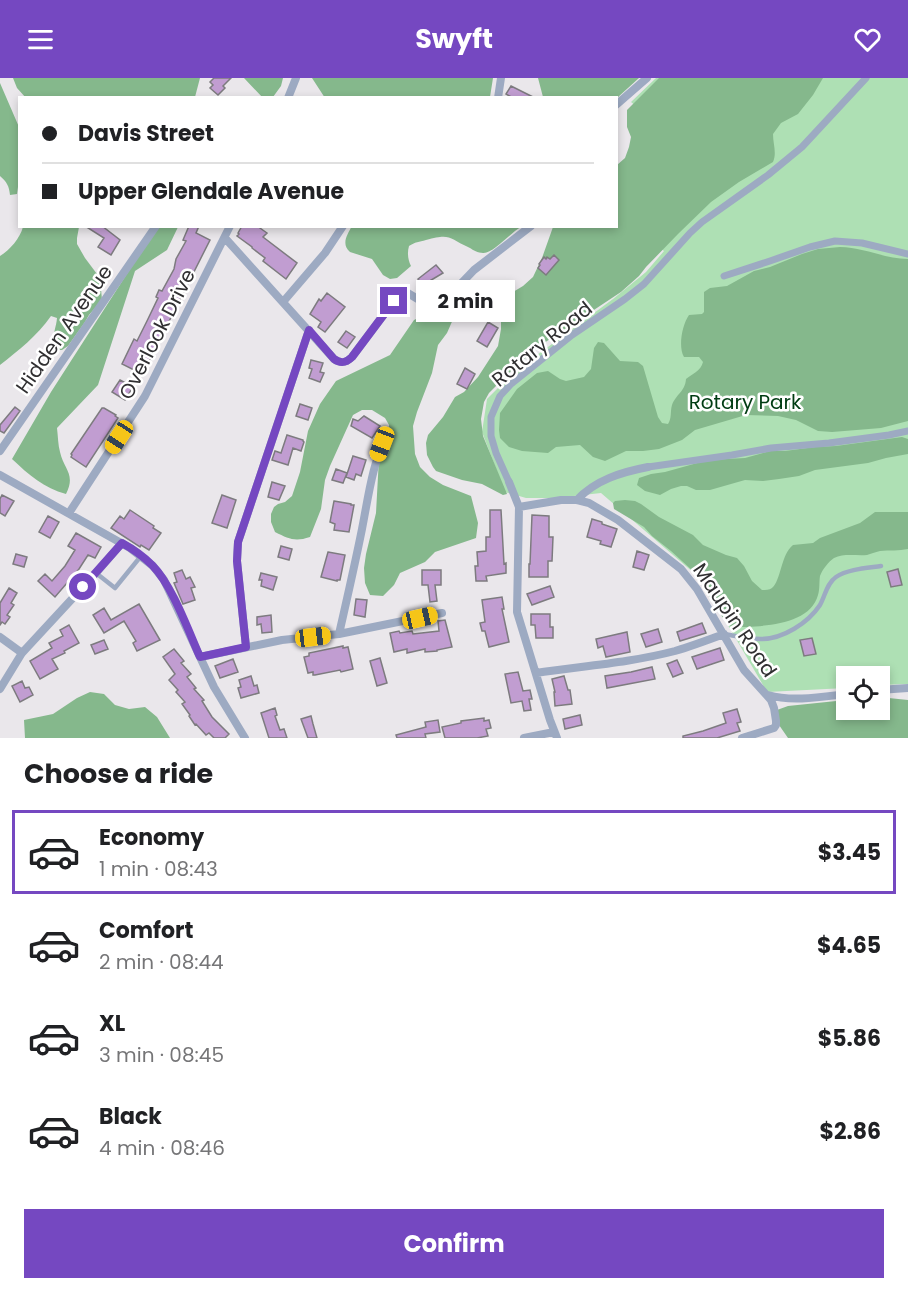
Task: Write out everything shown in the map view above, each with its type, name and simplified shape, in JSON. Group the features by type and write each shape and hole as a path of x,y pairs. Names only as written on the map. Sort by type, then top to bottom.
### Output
{"street":[{"path":"289,96 296,78"},
{"path":"498,96 501,78"},
{"path":"618,103 647,78"},
{"name":"Rotary Road","path":"556,735 517,607 519,507 490,436 491,417 495,406 500,396 511,384 572,335 644,284 702,222 768,175 802,147 866,78"},
{"name":"Hidden Avenue","path":"0,451 155,228"},
{"name":"Overlook Drive","path":"69,513 145,396 229,228"},
{"path":"283,302 325,253 342,228"},
{"path":"225,238 334,359 343,363 352,357 400,293 406,292 426,304 436,303 452,293 479,266 528,228"},
{"path":"724,276 835,241 862,243 908,254"},
{"path":"246,647 237,561 238,542 309,330"},
{"path":"339,634 376,459 388,431"},
{"path":"577,500 600,482 648,467 771,448 908,431"},
{"path":"0,475 122,543 153,566 164,580 214,687 245,738"},
{"name":"Maupin Road","path":"519,507 561,500 589,503 618,520 681,569 691,580 744,670 768,695 774,708 776,725 774,728 742,738"},
{"path":"0,688 22,653 122,543"},
{"path":"200,657 282,640 339,634 442,613"},
{"path":"536,673 664,654 724,634"},
{"path":"0,637 22,653"},
{"path":"890,689 908,688"},
{"path":"768,695 788,698 836,695"},
{"path":"524,738 556,735"}],"lane":[{"path":"96,573 115,588 141,556"},
{"path":"724,634 763,639 786,633 814,612 836,577 861,569 881,566"}],"green space":[{"path":"13,78 200,78 195,96 24,96 17,88"},
{"path":"244,78 283,78 281,86 274,96 261,96"},
{"path":"312,78 493,78 490,96 324,96"},
{"path":"538,78 639,78 618,97 543,96"},
{"name":"Rotary Park","path":"656,78 908,78 908,684 890,685 890,666 836,666 836,689 767,692 701,579 601,493 556,498 526,498 505,492 482,432 487,399 514,372 646,272 664,251 618,213 618,207 662,128 631,102"},
{"path":"659,78 823,78 798,114 781,123 773,134 775,152 773,162 711,202 621,292 541,345 489,393 484,402 481,419 483,436 507,494 503,495 482,484 436,471 427,455 428,435 443,417 455,397 464,392 478,377 498,346 501,311 513,292 533,277 553,228 618,228 618,164 625,158 631,137 627,127 627,110"},
{"path":"0,83 18,125 17,194 10,195 7,184 0,176"},
{"path":"23,228 79,228 77,244 100,278 102,300 68,346 62,350 55,350 53,338 57,318 51,316 34,336 0,365 0,256 20,235"},
{"path":"156,228 178,228 167,250 135,271 98,385 57,428 59,449 70,477 66,494 37,480 12,459 51,392"},
{"path":"351,228 520,228 492,250 483,253 445,237 415,243 408,249 411,266 397,278 390,279 383,275 372,259 347,249 348,233"},
{"path":"840,247 908,259 908,421 881,428 832,432 818,431 796,420 778,416 746,415 695,430 682,440 659,449 626,451 605,461 593,457 580,445 556,447 548,453 522,451 509,447 500,438 500,413 517,389 537,373 548,371 566,381 584,377 591,369 594,348 598,342 604,343 620,361 638,362 643,366 658,417 662,423 668,424 672,405 684,387 686,379 698,370 703,362 699,357 684,357 681,342 684,324 689,315 704,312 704,292 710,288 727,286 754,271 802,254 818,249"},
{"path":"458,308 447,333 438,345 432,373 417,412 413,426 415,454 420,467 430,477 471,496 478,523 476,538 435,552 425,562 400,573 394,585 383,596 370,595 365,583 364,568 376,513 379,458 389,433 389,425 385,418 372,410 362,410 353,415 325,480 321,509 310,537 292,539 275,532 271,514 274,507 292,496 300,472 308,431 320,404 336,381 390,355 414,320 426,314"},
{"path":"902,437 908,439 908,454 868,463 815,470 799,476 763,481 745,480 710,490 696,490 681,486 660,495 645,491 637,485 639,478 708,460 745,458 770,451 836,446"},
{"path":"625,500 641,504 659,517 693,535 703,545 737,558 752,581 762,590 770,589 775,585 786,555 793,545 813,543 820,538 860,523 875,512 908,512 908,549 834,558 821,574 818,595 813,605 805,613 782,623 732,627 723,618 694,572 644,527 614,509 615,501"},
{"path":"90,692 104,694 115,705 129,709 145,707 157,717 170,738 25,738 24,720 53,714"},
{"path":"890,698 908,700 908,738 788,738 779,725 777,710 788,706 836,701 836,720 890,720"}],"building":[{"path":"214,78 231,78 218,95 210,88 213,85 210,82"},
{"path":"511,86 531,96 510,96 506,94"},
{"path":"88,228 105,228 120,240 111,255 98,247 104,238"},
{"path":"188,228 198,228 196,233 210,240 143,373 140,373 122,364 134,339 137,341 158,298 156,297 159,290 162,291 174,269 176,259 186,241 183,240"},
{"path":"241,228 260,228 267,233 263,237 297,263 286,279 263,261 265,258 237,236"},
{"path":"554,255 559,260 546,275 538,268 539,264 544,257 550,259"},
{"path":"436,265 443,273 423,285 418,279"},
{"path":"327,293 345,307 325,332 318,327 321,322 310,314 319,299 321,301"},
{"path":"488,322 498,328 487,347 477,341"},
{"path":"346,331 355,337 347,348 338,342"},
{"path":"311,360 323,363 320,372 324,373 320,382 309,378 312,369 309,368"},
{"path":"465,368 475,374 467,389 457,384"},
{"path":"120,380 133,387 125,400 112,392"},
{"path":"300,404 312,408 308,420 296,416"},
{"path":"15,407 20,411 4,433 0,431 0,425"},
{"path":"102,408 118,418 86,467 71,457 71,454"},
{"path":"364,416 380,426 372,438 351,426 353,419 358,421"},
{"path":"287,435 304,442 301,451 293,448 288,465 272,460 275,451 281,453"},
{"path":"353,456 366,460 361,476 356,474 354,480 346,477"},
{"path":"336,469 347,473 343,483 332,480"},
{"path":"272,482 285,486 279,500 268,497"},
{"path":"2,495 14,501 5,516 0,513"},
{"path":"222,495 236,500 227,528 212,523"},
{"path":"334,501 354,505 349,532 334,530 335,524 330,522"},
{"path":"130,510 161,533 149,550 141,545 140,547 111,528 120,516 124,519"},
{"path":"490,510 501,510 506,573 486,576 487,581 476,581 477,552 486,551 486,537 490,537"},
{"path":"532,515 549,516 549,537 553,537 552,561 548,561 548,577 529,577"},
{"path":"48,516 59,522 50,538 39,532"},
{"path":"592,519 617,529 611,547 587,537"},
{"path":"76,533 101,547 95,558 88,555 55,597 38,581 45,574 52,581 65,566 75,550 68,546"},
{"path":"281,546 292,549 289,560 278,557"},
{"path":"637,551 649,555 644,570 633,567"},
{"path":"328,552 345,555 340,580 321,577"},
{"path":"16,554 27,557 24,567 13,564"},
{"path":"898,569 902,585 891,587 887,572"},
{"path":"182,570 186,579 190,577 195,587 191,588 195,600 183,604 174,583 177,582 174,573"},
{"path":"422,570 441,570 441,585 435,585 437,601 430,602 428,585 422,585"},
{"path":"261,573 277,577 273,590 261,586 262,580 259,580"},
{"path":"550,586 554,597 532,605 527,594"},
{"path":"9,588 17,593 11,603 14,605 7,615 10,617 5,624 2,622 0,625 0,603"},
{"path":"502,597 504,609 502,609 509,642 489,647 485,631 482,631 480,623 485,622 482,600"},
{"path":"356,599 367,600 365,617 354,615"},
{"path":"139,604 160,640 137,651 133,643 136,641 124,621 104,633 93,615 104,608 111,620"},
{"path":"531,614 550,614 553,638 536,638 535,625 531,625"},
{"path":"271,615 272,632 262,633 261,624 257,625 257,617"},
{"path":"445,620 452,647 437,651 425,652 425,649 407,653 407,649 394,652 390,633 412,631 413,634 439,631 438,621"},
{"path":"702,623 706,633 680,641 677,632"},
{"path":"69,625 79,643 52,659 58,669 40,679 30,661 52,648 49,643 63,636 60,630"},
{"path":"658,629 662,642 646,647 641,634"},
{"path":"627,632 630,652 606,657 603,646 598,648 596,639"},
{"path":"812,638 816,654 804,656 800,640"},
{"path":"104,640 108,649 95,654 91,645"},
{"path":"343,646 343,648 348,647 353,669 315,675 313,672 308,673 304,657 309,656 309,653"},
{"path":"720,648 724,660 697,669 692,657"},
{"path":"174,649 184,661 181,663 191,674 187,677 204,700 202,701 212,717 229,734 225,738 214,738 209,733 206,735 195,725 182,704 185,702 169,680 175,674 163,657"},
{"path":"380,658 387,683 377,686 370,661"},
{"path":"233,659 238,672 220,678 215,666"},
{"path":"677,660 683,673 673,677 667,664"},
{"path":"652,667 655,679 607,688 605,676"},
{"path":"518,672 523,691 530,690 531,710 524,711 522,701 511,703 505,674"},
{"path":"251,676 259,693 241,698 238,688 241,687 239,680"},
{"path":"564,676 568,690 570,690 572,704 555,706 552,679"},
{"path":"22,681 25,688 29,687 33,695 20,702 12,686"},
{"path":"275,708 280,730 284,729 287,738 269,738 261,713"},
{"path":"737,709 741,722 737,723 740,731 717,738 683,738 683,736 726,723 723,713"},
{"path":"580,715 582,725 565,729 563,719"},
{"path":"311,716 317,738 308,738 301,719"},
{"path":"484,718 484,721 489,720 491,728 486,729 488,736 445,738 442,727 461,723 461,721"},
{"path":"438,720 440,732 425,734 426,738 397,738 396,735 426,727 425,722"}],"route":[{"path":"83,587 122,543 153,566 164,580 200,657 246,647 237,561 238,542 309,330 334,359 343,363 352,357 394,301"}]}
